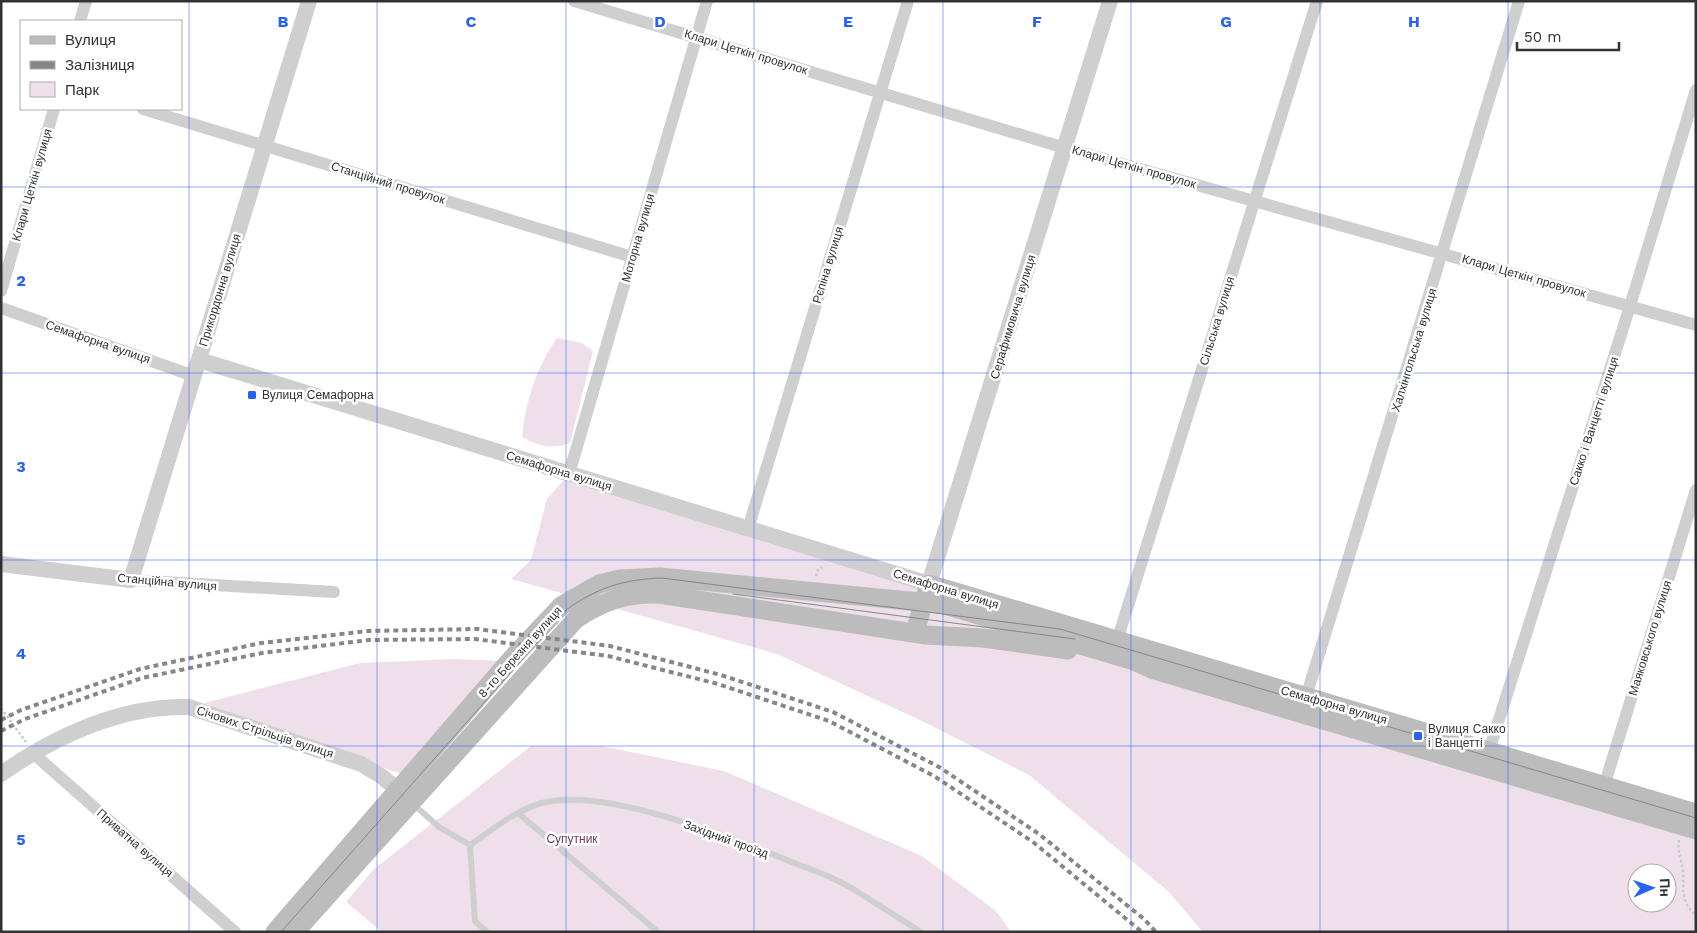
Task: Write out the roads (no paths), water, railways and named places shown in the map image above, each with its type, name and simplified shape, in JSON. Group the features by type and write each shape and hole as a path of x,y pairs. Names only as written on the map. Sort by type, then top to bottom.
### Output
{"main road":[{"name":"8-го Березня вулиця","path":"295,932 513,657 561,606 599,584 620,579 660,577 926,592"},
{"name":"Серафимовича вулиця","path":"916,632 926,592"},
{"name":"Семафорна вулиця","path":"926,592 1117,641 1696,813"},
{"name":"Семафорна вулиця","path":"926,592 960,608 1134,661 1154,670"},
{"name":"8-го Березня вулиця","path":"275,932 576,619 606,602 624,595 659,594 799,617 916,632"},
{"name":"Семафорна вулиця","path":"916,632 936,636 983,638 1056,648 1154,670 1689,828"}],"street":[{"path":"80,20 86,1"},
{"name":"Прикордонна вулиця","path":"131,580 309,1"},
{"name":"Клари Цеткін провулок","path":"574,1 1066,148 1696,325"},
{"name":"Моторна вулиця","path":"569,474 706,1"},
{"name":"Рєпіна вулиця","path":"748,529 908,1"},
{"name":"Серафимовича вулиця","path":"926,592 1066,148 1110,1"},
{"name":"Сільська вулиця","path":"1117,641 1317,1"},
{"name":"Халхінгольська вулиця","path":"1306,697 1444,254 1519,1"},
{"name":"Сакко і Ванцетті вулиця","path":"1489,751 1630,306 1696,90"},
{"name":"Клари Цеткін вулиця","path":"1,291 54,110"},
{"name":"Станційний провулок","path":"146,110 632,258"},
{"name":"Семафорна вулиця","path":"1,308 194,376"},
{"name":"Семафорна вулиця","path":"199,360 748,529 926,592"},
{"name":"Маяковського вулиця","path":"1604,786 1696,490"},
{"name":"Станційна вулиця","path":"1,564 131,580 334,592"},
{"name":"Січових Стрільців вулиця","path":"1,774 34,754 81,730 108,720 164,706 189,707 362,764 381,776 404,796"},
{"name":"Приватна вулиця","path":"34,754 235,932"}],"lane":[{"path":"404,796 439,827 470,845 475,921 487,932"},
{"name":"Західний проїзд","path":"470,845 518,813 542,802 567,799 624,805 676,820 828,876 850,887 921,932"},
{"path":"518,813 658,932"}],"tram line":[{"path":"281,932 566,610 600,590 636,580 648,579 662,578 1060,629 1696,818"},
{"path":"733,594 1075,639"}],"railway":[{"path":"1,720 21,710 140,669 261,643 368,631 477,629 610,646 721,675 833,712 939,767 1039,834 1144,919 1156,932"},
{"path":"1,731 25,719 142,678 262,653 369,640 475,639 608,656 718,684 829,721 934,776 1033,842 1142,932"}],"place":[{"name":"Вулиця Семафорна","path":"252,395"},
{"name":"Вулиця Сакко і Ванцетті","path":"1418,736"}],"park label":[{"name":"Супутник","path":"572,839"}]}
